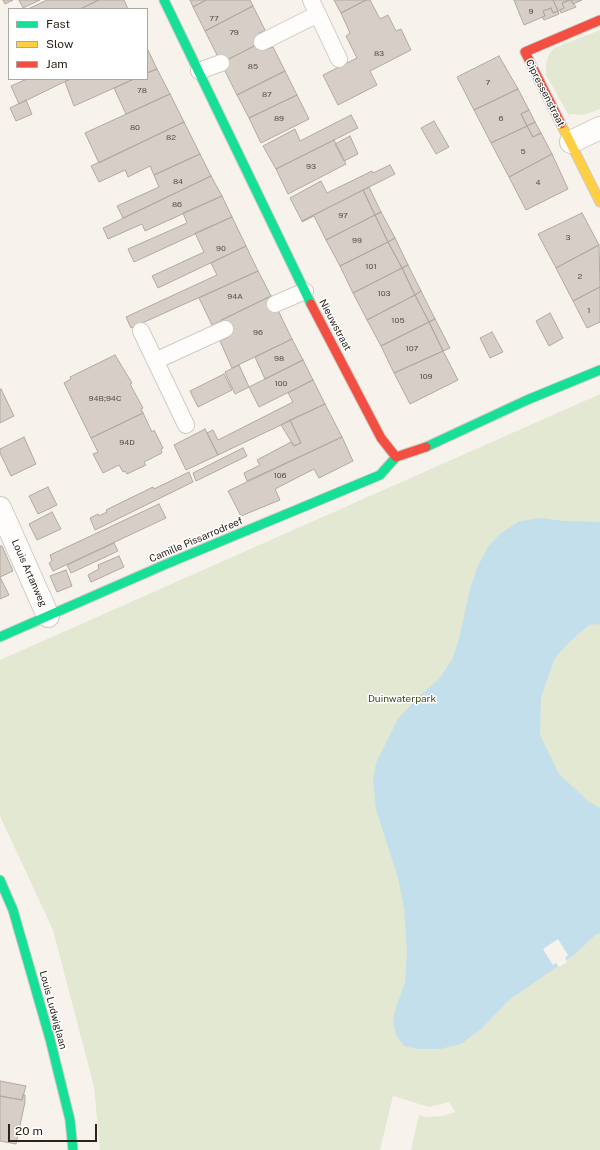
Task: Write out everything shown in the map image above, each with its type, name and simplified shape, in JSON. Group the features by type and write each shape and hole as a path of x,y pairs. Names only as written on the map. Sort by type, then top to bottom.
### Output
{"street":[{"name":"Nieuwstraat","path":"164,0 304,291 381,438 396,457"},
{"name":"Cipressenstraat","path":"600,20 525,52 600,202"},
{"path":"570,142 600,128"},
{"path":"396,457 427,447 527,400 600,370"},
{"name":"Camille Pissarrodreef","path":"0,637 380,475 396,457"},
{"name":"Louis Artanweg","path":"0,508 48,616"},
{"name":"Louis Ludwiglaan","path":"0,880 14,910 50,1039 70,1120 73,1150"}],"lane":[{"path":"311,0 339,59"},
{"path":"262,42 318,14"},
{"path":"199,71 221,63"},
{"path":"275,304 304,291"},
{"path":"155,361 225,329"},
{"path":"140,331 186,425"}],"green space":[{"path":"600,30 600,109 584,115 568,114 546,75 546,64 549,54 554,48"},
{"name":"Duinwaterpark","path":"600,394 600,1150 411,1150 419,1115 427,1117 443,1116 455,1112 449,1102 429,1107 393,1096 380,1150 100,1150 94,1087 53,930 0,816 0,660"}],"water":[{"path":"541,518 564,521 600,522 600,624 589,625 569,642 555,658 541,697 540,735 559,774 588,801 600,808 600,933 596,934 574,955 509,1000 481,1029 461,1044 440,1049 417,1049 404,1046 396,1035 393,1021 396,1007 405,983 407,951 404,908 398,878 376,809 373,781 376,763 398,719 417,698 438,680 452,660 459,639 470,589 477,568 488,547 501,533 520,521"}],"pier":[{"path":"558,939 568,955 565,958 567,962 559,967 556,963 553,965 543,949"}],"building":[{"path":"3,0 13,0 5,4"},
{"path":"19,0 40,0 23,8"},
{"path":"47,0 99,0 82,8 30,8"},
{"path":"99,0 124,0 128,8 82,8"},
{"path":"190,0 206,0 193,7"},
{"path":"206,0 250,0 253,6 205,31 193,7"},
{"path":"334,0 366,0 341,13"},
{"path":"366,0 370,0 380,19 388,15 396,31 401,29 411,50 370,71 377,85 338,105 323,75 357,58 346,36 350,33 341,13"},
{"path":"514,0 553,0 558,11 553,13 551,8 543,11 545,16 524,25"},
{"path":"553,0 569,0 562,3 564,8 558,11"},
{"path":"571,0 582,0 573,4"},
{"path":"571,0 576,7 561,13 560,10 564,8 562,3"},
{"path":"253,6 265,30 258,34 262,42 221,63 205,31"},
{"path":"551,8 553,13 558,11 559,14 544,20 542,17 545,16 543,11"},
{"path":"262,42 265,50 273,47 285,71 237,95 221,63"},
{"path":"148,50 157,69 148,73"},
{"path":"499,56 518,89 474,110 457,77"},
{"path":"157,69 170,94 126,114 114,88 132,80 148,80 148,73"},
{"path":"285,71 297,95 249,118 237,95"},
{"path":"25,80 68,80 19,104 11,86"},
{"path":"68,80 132,80 74,106 65,82"},
{"path":"518,89 529,110 521,114 527,126 491,143 474,110"},
{"path":"170,94 184,122 99,163 85,133"},
{"path":"297,95 309,119 261,143 249,118"},
{"path":"26,100 32,114 16,121 10,108"},
{"path":"529,110 535,122 527,126 521,114"},
{"path":"351,115 358,128 276,169 263,146 295,129 300,141"},
{"path":"434,121 449,147 436,154 421,128"},
{"path":"184,122 200,154 154,175 150,166 128,177 125,170 99,182 91,166"},
{"path":"535,122 541,133 533,137 527,126"},
{"path":"527,126 533,137 541,133 552,154 509,177 491,143"},
{"path":"350,136 358,154 344,161 335,144"},
{"path":"334,140 346,164 288,194 276,169"},
{"path":"200,154 211,176 123,218 117,206 159,187 154,175"},
{"path":"552,154 568,189 526,210 509,177"},
{"path":"390,165 395,174 302,221 290,198 321,181 327,193 372,171 373,173"},
{"path":"211,176 222,196 145,231 142,224 108,239 103,228"},
{"path":"369,187 381,212 375,215 363,190"},
{"path":"363,190 375,215 326,240 314,216 302,222 302,221"},
{"path":"222,196 232,217 134,262 128,249 187,223 183,213"},
{"path":"381,212 395,238 388,242 375,215"},
{"path":"582,213 599,245 556,268 538,234"},
{"path":"375,215 388,242 340,266 326,240"},
{"path":"232,217 246,246 158,288 152,276 204,252 195,233"},
{"path":"395,238 408,265 402,268 388,242"},
{"path":"388,242 402,268 353,293 340,266"},
{"path":"599,245 600,287 573,301 556,268"},
{"path":"246,246 258,271 131,328 126,317 217,275 211,263"},
{"path":"408,265 421,291 415,295 402,268"},
{"path":"402,268 415,295 367,320 353,293"},
{"path":"258,271 271,296 212,325 199,298"},
{"path":"600,287 600,322 587,328 573,301"},
{"path":"421,291 435,319 429,322 415,295"},
{"path":"415,295 429,322 381,346 367,320"},
{"path":"271,296 292,339 232,368 220,341 229,337 221,320"},
{"path":"550,313 563,338 549,346 536,321"},
{"path":"435,319 450,348 443,351 429,322"},
{"path":"429,322 443,351 394,373 381,346"},
{"path":"492,332 503,352 490,358 480,338"},
{"path":"292,339 303,360 265,379 255,357"},
{"path":"443,351 458,380 410,404 394,373"},
{"path":"115,355 132,383 130,384 143,408 141,409 143,413 91,438 64,383 71,379 70,377"},
{"path":"303,360 313,380 259,407 249,387"},
{"path":"239,365 249,387 235,394 225,372"},
{"path":"224,374 232,390 198,407 190,391"},
{"path":"313,380 325,404 218,455 207,433 213,430 218,440 293,402 288,393"},
{"path":"1,389 14,416 0,423 0,390"},
{"path":"325,404 342,437 247,481 244,473 260,465 257,460 291,442 294,446 301,443 290,420"},
{"path":"143,413 152,432 154,430 163,448 161,449 162,453 144,462 146,465 127,474 125,471 123,472 119,465 103,473 93,454 98,452 91,438"},
{"path":"290,420 301,443 294,446 281,425"},
{"path":"205,429 218,455 186,470 174,445"},
{"path":"24,437 36,464 11,476 0,453 0,449"},
{"path":"342,437 353,461 319,478 314,469 275,489 280,500 241,516 228,491"},
{"path":"243,448 247,456 196,481 193,473"},
{"path":"189,472 193,482 95,530 90,518 98,514 99,516 107,512 106,510 153,487 154,489"},
{"path":"48,487 57,505 38,514 29,496"},
{"path":"159,504 166,518 53,571 49,563 52,561 50,555"},
{"path":"52,512 61,529 37,540 29,524"},
{"path":"114,543 118,551 71,573 67,565"},
{"path":"0,546 2,546 13,571 0,577"},
{"path":"119,556 124,567 91,582 88,575 99,569 98,565"},
{"path":"66,570 72,586 57,592 50,576"},
{"path":"0,577 9,595 0,599"},
{"path":"0,1081 26,1086 22,1100 0,1096"},
{"path":"23,1095 25,1095 25,1102 16,1144 0,1141 0,1096 22,1100"}],"traffic: fast":[{"path":"164,0 311,304"},
{"path":"426,447 527,400 600,370"},
{"path":"0,637 164,565 380,475 396,457"},
{"path":"0,880 13,910 50,1039 70,1120 73,1150"}],"traffic: slow":[{"path":"561,124 600,202"}],"traffic: jam":[{"path":"561,124 525,52 600,20"},
{"path":"311,304 381,438 396,457 426,447"}]}
